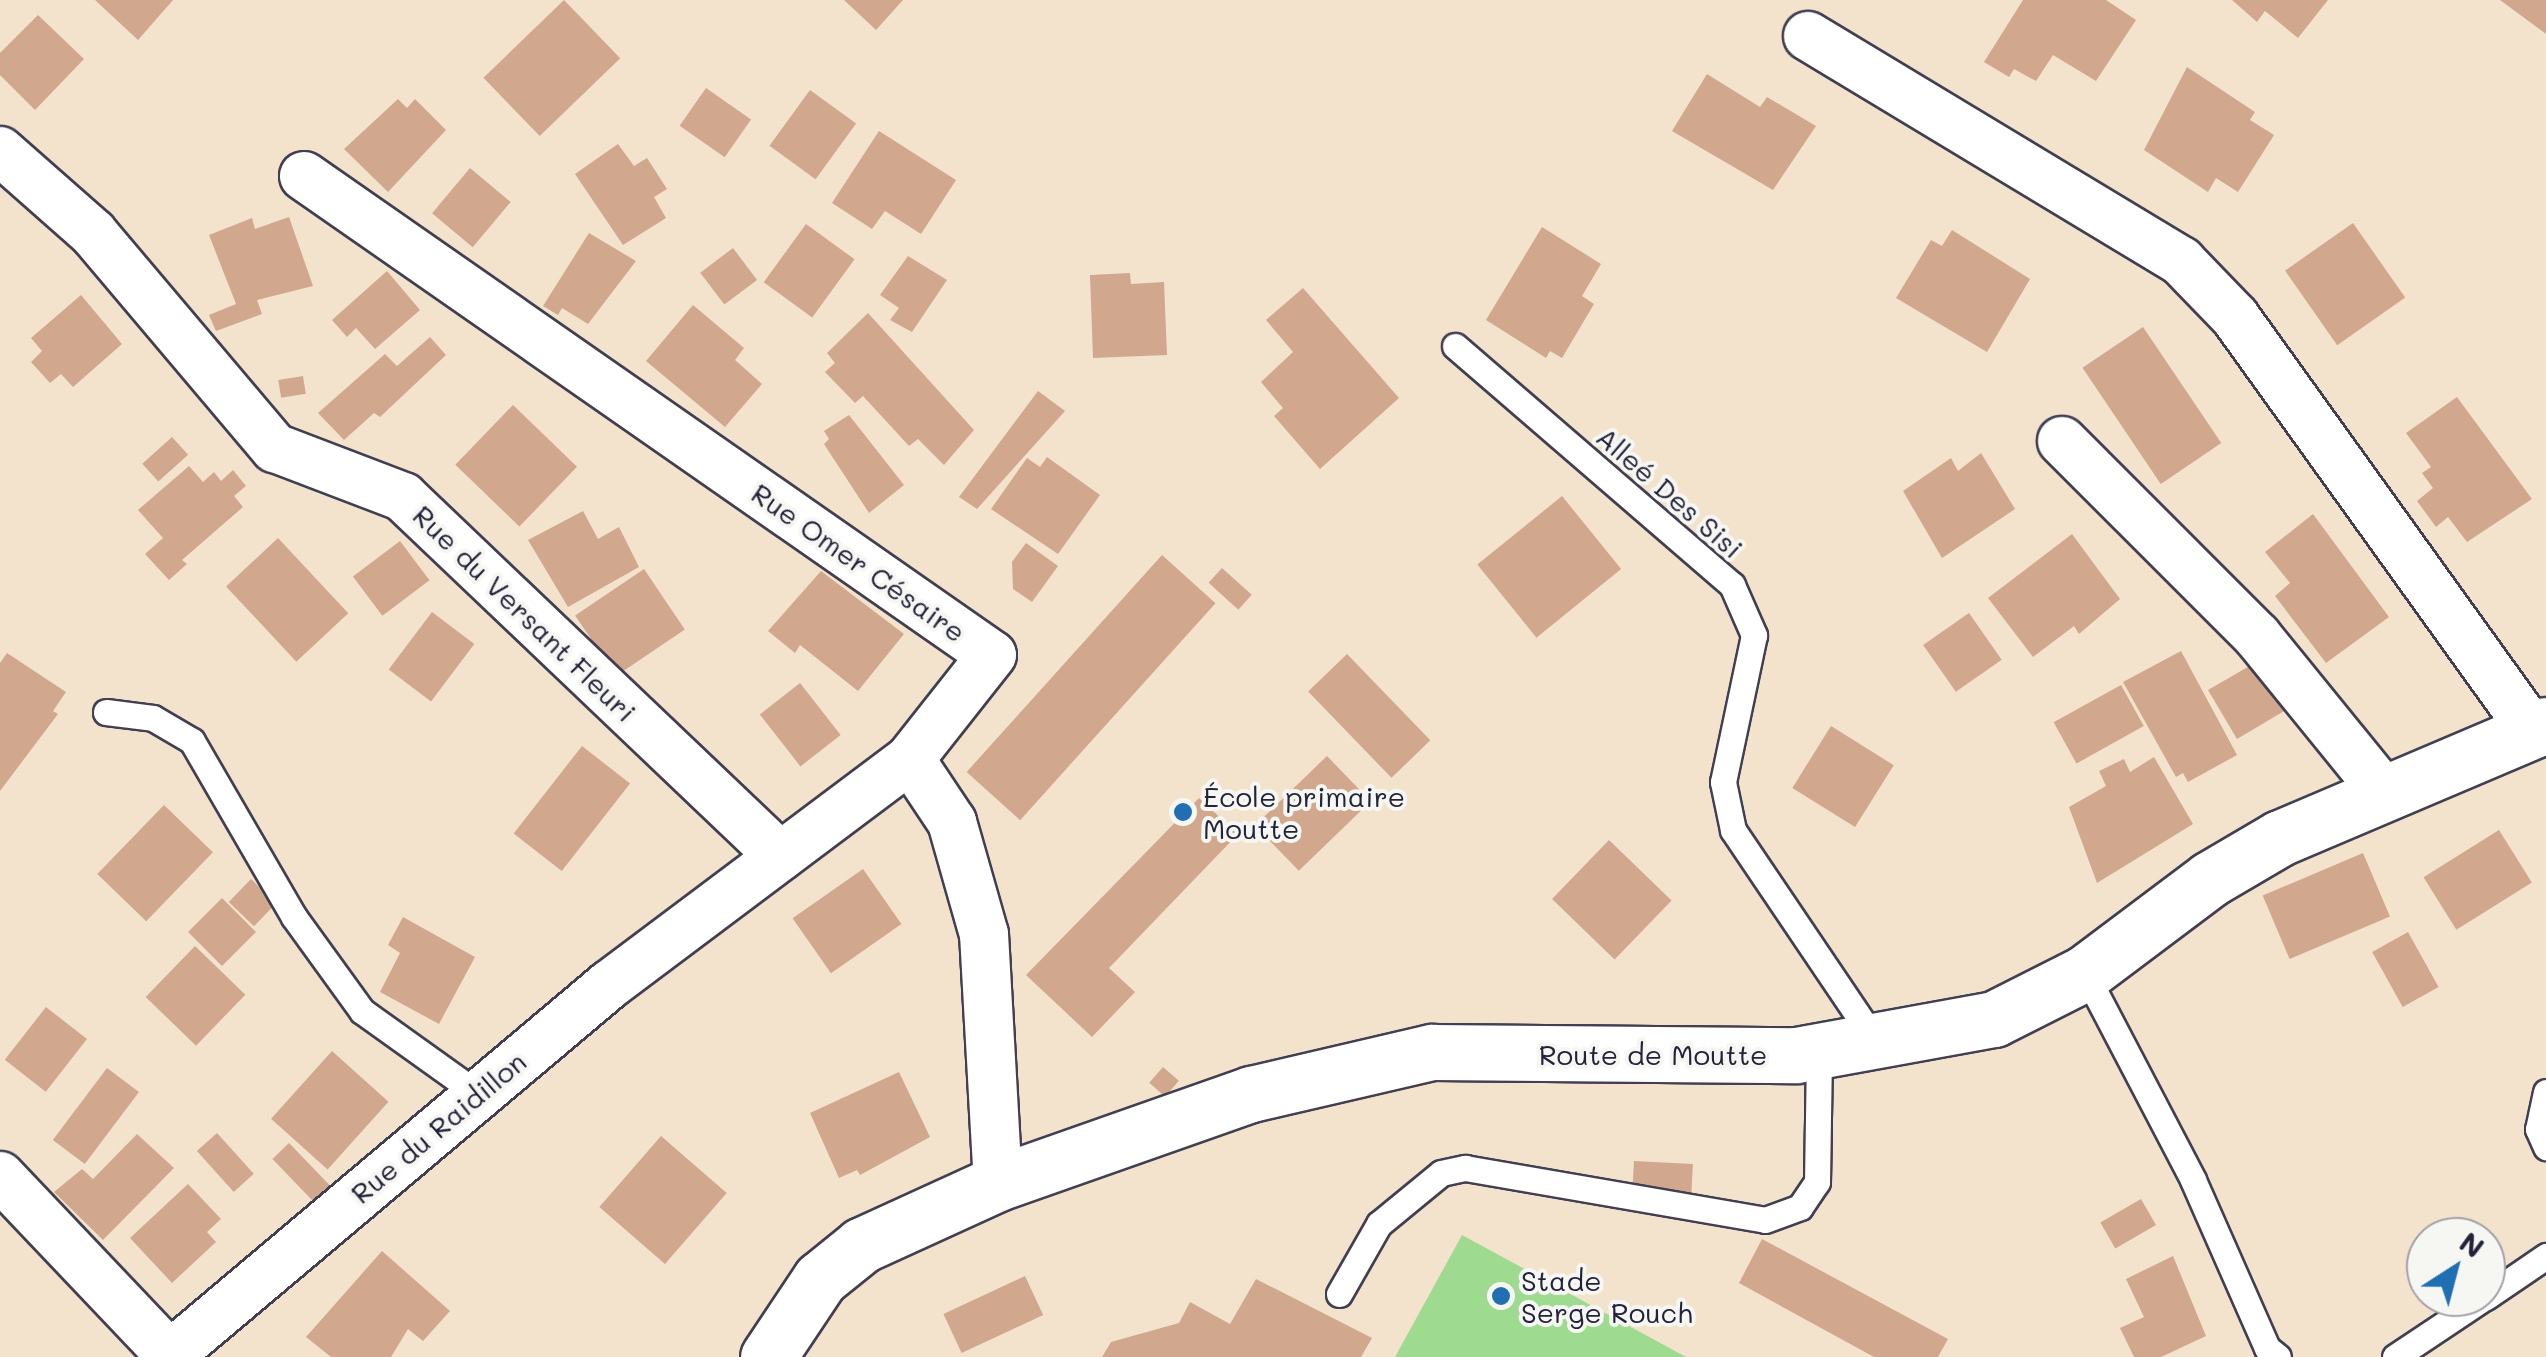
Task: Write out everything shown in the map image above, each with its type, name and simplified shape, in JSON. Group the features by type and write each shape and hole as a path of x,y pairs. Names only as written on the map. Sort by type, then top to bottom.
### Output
{"street":[{"path":"1808,36 2181,262 2234,316 2540,729"},
{"name":"Rue du Versant Fleuri","path":"0,151 93,234 275,448 403,497 780,856"},
{"name":"Rue Omer Césaire","path":"304,176 992,655 910,759"},
{"path":"2062,441 2257,636 2386,794"},
{"name":"Route de Moutte","path":"768,1357 820,1279 862,1245 998,1183 1251,1094 1432,1052 1819,1052 1994,1019 2085,974 2210,879 2280,838 2540,729"},
{"path":"910,759 952,822 984,934 998,1183"},
{"name":"Rue du Raidillon","path":"0,1176 170,1355 600,993 910,759"}],"lane":[{"name":"Alleé Des Sisi","path":"1456,346 1732,585 1754,635 1723,782 1733,830 1876,1042"},
{"path":"106,712 152,718 192,741 294,918 362,1011 478,1094"},
{"path":"2085,974 2193,1180 2266,1348 2278,1357"},
{"path":"1340,1294 1379,1224 1441,1173 1465,1168 1766,1220 1800,1207 1817,1182 1819,1052"},
{"path":"2546,1092 2538,1129 2546,1147"},
{"path":"2506,1283 2546,1256"},
{"path":"2396,1357 2456,1317"}],"green space":[{"name":"Stade Serge Rouch","path":"1462,1235 1686,1357 1395,1357"}],"building":[{"path":"95,0 173,0 138,40"},
{"path":"564,0 620,58 540,136 483,78"},
{"path":"844,0 903,0 876,30"},
{"path":"2023,0 2106,0 2136,20 2096,81 2053,55 2036,81 2014,69 2009,77 1984,62"},
{"path":"2232,0 2328,0 2298,38 2265,11 2257,22"},
{"path":"2500,0 2546,0 2546,34"},
{"path":"38,15 84,59 35,110 0,75 0,53"},
{"path":"2187,67 2255,112 2250,120 2274,135 2238,192 2216,178 2208,192 2144,150"},
{"path":"1707,74 1760,107 1767,97 1816,126 1773,190 1672,131"},
{"path":"706,88 751,120 725,157 680,126"},
{"path":"810,90 856,124 816,179 769,146"},
{"path":"398,99 407,108 415,99 446,130 388,192 344,149"},
{"path":"879,131 956,180 921,234 885,211 872,229 832,203"},
{"path":"618,144 634,166 647,158 667,189 654,197 666,218 623,245 575,174"},
{"path":"470,168 511,202 473,247 432,213"},
{"path":"289,217 313,286 257,300 262,314 216,331 209,315 236,304 209,235 252,218 255,229"},
{"path":"2353,223 2405,298 2337,345 2285,271"},
{"path":"806,224 855,259 812,318 764,282"},
{"path":"1542,227 1601,264 1582,296 1594,304 1562,358 1550,351 1546,358 1486,320"},
{"path":"1952,230 2030,279 1987,352 1896,298 1931,240 1942,246"},
{"path":"589,233 636,261 588,324 562,308 558,315 543,306"},
{"path":"733,248 757,280 724,305 700,273"},
{"path":"908,256 947,280 912,332 890,320 899,308 880,295"},
{"path":"387,271 420,310 375,349 356,328 347,337 332,320"},
{"path":"1130,273 1131,284 1164,282 1167,355 1093,358 1090,275"},
{"path":"1303,288 1399,398 1320,469 1274,416 1283,408 1261,382 1293,352 1266,320"},
{"path":"81,295 122,344 73,387 61,374 50,383 31,362 42,351 31,338"},
{"path":"693,305 744,348 735,360 762,384 725,427 646,361"},
{"path":"868,313 974,430 944,465 918,439 909,446 863,396 855,403 825,372 835,363 827,353"},
{"path":"2143,327 2221,443 2161,484 2082,368"},
{"path":"430,337 446,355 380,417 374,413 344,440 318,413 385,354 397,366"},
{"path":"303,376 306,394 281,398 278,380"},
{"path":"1038,391 1065,411 977,509 959,497"},
{"path":"2457,397 2532,499 2467,542 2448,517 2436,527 2417,501 2433,488 2422,473 2431,467 2406,433"},
{"path":"513,405 577,467 519,527 455,465"},
{"path":"849,415 904,485 869,513 824,444 829,439 824,431"},
{"path":"172,437 188,455 158,482 142,464"},
{"path":"1981,453 2015,509 1942,558 1903,491 1951,458 1958,471"},
{"path":"1047,457 1100,495 1058,554 991,509 1027,458 1040,467"},
{"path":"189,466 203,482 214,472 221,481 233,470 246,486 234,496 243,507 182,560 187,564 169,580 145,554 163,538 138,510"},
{"path":"1562,496 1621,569 1536,638 1477,565"},
{"path":"583,511 598,539 619,527 639,567 568,607 528,540"},
{"path":"2313,514 2389,617 2326,663 2275,596 2290,583 2265,552"},
{"path":"2072,534 2120,599 2079,634 2074,626 2033,657 1988,598"},
{"path":"278,538 348,613 296,662 226,586"},
{"path":"400,541 429,580 382,616 353,577"},
{"path":"1026,543 1058,566 1032,602 1013,589 1012,562"},
{"path":"1162,555 1216,603 1020,820 967,772"},
{"path":"1222,568 1252,595 1238,610 1209,583"},
{"path":"644,569 685,630 616,676 575,615"},
{"path":"821,571 904,634 858,691 800,645 795,653 768,631"},
{"path":"432,612 474,644 431,701 389,670"},
{"path":"1969,613 2002,660 1956,692 1923,645"},
{"path":"2181,651 2237,755 2188,782 2183,773 2176,777 2123,682"},
{"path":"7,653 66,692 53,711 58,714 0,791 0,663"},
{"path":"1347,654 1430,740 1392,778 1308,692"},
{"path":"2253,664 2291,707 2237,739 2208,690"},
{"path":"800,683 841,735 800,766 760,714"},
{"path":"2121,685 2144,726 2076,763 2054,722"},
{"path":"1831,726 1894,765 1855,827 1792,788"},
{"path":"582,746 630,784 562,871 514,833"},
{"path":"1327,756 1371,801 1299,871 1255,825"},
{"path":"2154,757 2193,824 2097,883 2069,807 2106,786 2099,771 2124,759 2130,772"},
{"path":"1199,798 1238,834 1109,968 1135,992 1092,1037 1026,975"},
{"path":"164,805 213,852 146,921 97,874"},
{"path":"2499,830 2532,883 2456,930 2424,877"},
{"path":"1609,840 1672,900 1615,959 1552,899"},
{"path":"2363,853 2390,917 2290,959 2263,896"},
{"path":"863,869 901,924 831,973 793,918"},
{"path":"251,879 276,903 254,926 229,902"},
{"path":"222,898 256,932 222,966 188,932"},
{"path":"403,917 475,957 439,1024 380,992 400,953 388,945"},
{"path":"2408,932 2439,987 2403,1007 2372,952"},
{"path":"195,946 245,995 196,1046 146,997"},
{"path":"46,1007 87,1039 46,1092 5,1060"},
{"path":"332,1051 388,1102 328,1169 271,1119"},
{"path":"1163,1067 1179,1081 1165,1097 1149,1083"},
{"path":"107,1068 139,1092 85,1164 53,1140"},
{"path":"899,1072 930,1137 860,1175 857,1170 839,1178 810,1113"},
{"path":"217,1133 254,1174 234,1192 197,1151"},
{"path":"137,1134 174,1168 103,1240 54,1192 82,1169 93,1179"},
{"path":"661,1136 727,1193 665,1264 599,1207"},
{"path":"289,1143 331,1186 314,1202 272,1159"},
{"path":"1634,1161 1693,1164 1691,1194 1632,1191"},
{"path":"188,1184 221,1219 207,1232 216,1242 172,1283 130,1238"},
{"path":"2141,1199 2156,1225 2115,1248 2100,1222"},
{"path":"1762,1239 1948,1339 1938,1357 1874,1357 1739,1283"},
{"path":"382,1251 450,1311 423,1341 408,1329 391,1357 331,1357 306,1337"},
{"path":"2173,1256 2206,1336 2161,1357 2134,1357 2120,1328 2144,1317 2126,1279"},
{"path":"1025,1276 1043,1315 962,1353 943,1314"},
{"path":"1256,1279 1372,1338 1361,1357 1102,1357 1111,1342 1179,1323 1190,1302 1230,1324"}],"place":[{"name":"École primaire Moutte","path":"1183,812"},
{"name":"Stade Serge Rouch","path":"1501,1296"}]}
